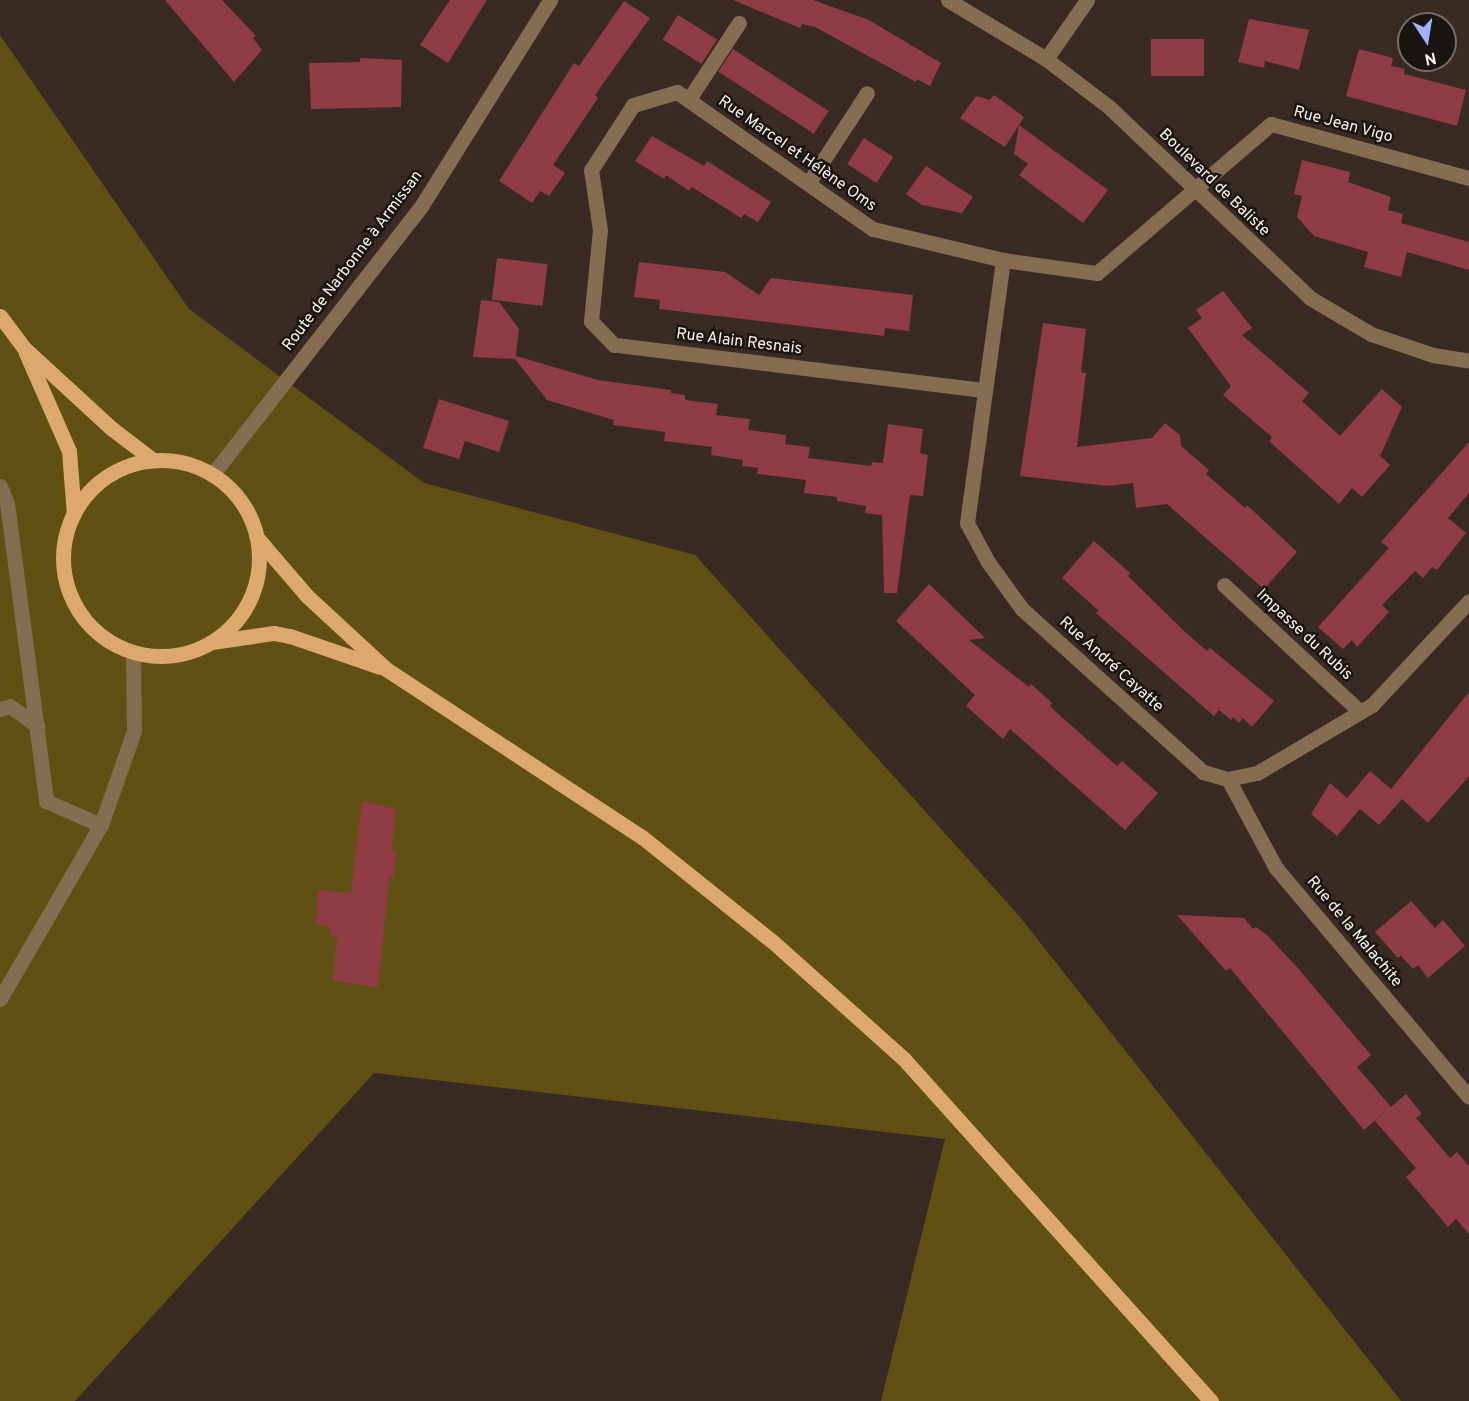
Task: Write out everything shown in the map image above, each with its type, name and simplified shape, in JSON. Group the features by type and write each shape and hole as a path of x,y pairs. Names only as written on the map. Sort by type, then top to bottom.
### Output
{"main road":[{"path":"0,316 24,348 111,428 153,460"},
{"path":"24,348 69,451 74,514"},
{"path":"212,642 235,623 251,598 259,569 258,539 246,508 228,485 212,475 175,461 153,460 121,469 93,487 74,514 64,542 64,573 73,601 97,633 133,652 160,656 187,653 212,642 274,633 290,636 386,669"},
{"path":"258,539 307,596 386,669 642,837 772,941 903,1058 1211,1401"}],"street":[{"name":"Route de Narbonne à Armissan","path":"212,475 422,205 550,0"},
{"name":"Boulevard de Baliste","path":"948,0 1046,59 1109,107 1310,298 1371,334 1433,355 1469,361"},
{"path":"1046,59 1087,0"},
{"path":"688,99 739,23"},
{"name":"Rue Marcel et Hélène Oms","path":"600,230 591,170 633,105 677,92 809,182 873,229 1003,260 1097,273 1192,188"},
{"path":"809,182 867,93"},
{"name":"Rue Jean Vigo","path":"1192,188 1271,124 1469,178"},
{"name":"Rue Alain Resnais","path":"600,230 591,321 614,345 983,390"},
{"name":"Rue André Cayatte","path":"1003,260 983,390 967,523 988,562 1022,609 1203,772 1228,778 1257,773 1372,705 1469,601"},
{"path":"0,486 7,503 38,726 46,801 101,825"},
{"name":"Impasse du Rubis","path":"1224,585 1360,712"},
{"path":"0,999 101,825 134,731 133,652"},
{"path":"0,709 10,706 38,726"},
{"name":"Rue de la Malachite","path":"1228,778 1276,868 1469,1097"}],"shaded area":[{"path":"0,35 189,309 424,483 695,555 1020,917 1401,1401 881,1401 945,1139 374,1073 75,1401 0,1401"}],"building":[{"path":"165,0 222,0 256,36 253,38 262,50 234,82"},
{"path":"450,0 487,0 448,63 420,45"},
{"path":"733,0 813,0 869,20 941,63 930,86 917,79 916,82 815,27 802,24 800,28"},
{"path":"624,1 650,18 595,95 598,98 553,165 565,173 549,196 540,191 532,203 499,181 574,63 579,66"},
{"path":"678,15 717,39 702,64 663,40"},
{"path":"1249,19 1309,30 1299,70 1265,61 1264,68 1238,62"},
{"path":"1151,39 1204,39 1204,76 1151,76"},
{"path":"733,49 829,111 814,134 718,72"},
{"path":"1359,49 1393,58 1391,66 1397,67 1397,72 1404,72 1404,74 1466,90 1457,126 1346,96"},
{"path":"360,58 402,60 401,107 311,109 309,63 360,62"},
{"path":"994,95 1024,117 1005,147 960,118 976,96 990,100"},
{"path":"1019,125 1108,190 1083,223 1019,175 1028,164 1014,154"},
{"path":"652,136 704,166 707,161 771,202 758,222 744,214 741,218 692,187 689,191 666,175 664,179 635,161"},
{"path":"864,138 893,157 876,183 847,164"},
{"path":"1302,160 1350,172 1348,182 1391,197 1388,210 1403,214 1401,223 1469,242 1469,270 1407,252 1401,277 1364,267 1368,252 1314,236 1297,217 1302,196 1294,194"},
{"path":"926,166 973,197 962,213 922,205 906,194"},
{"path":"497,258 548,264 543,306 492,300"},
{"path":"639,262 725,272 759,295 771,278 913,295 909,331 885,328 884,336 659,309 660,300 634,297"},
{"path":"1223,291 1252,328 1242,335 1309,393 1302,401 1340,436 1382,389 1402,407 1380,456 1390,465 1362,497 1352,488 1339,504 1269,441 1272,437 1223,395 1231,386 1188,328 1202,318 1196,310"},
{"path":"481,300 499,302 519,329 516,356 598,380 671,390 671,393 685,395 685,400 718,404 716,415 750,419 748,430 786,435 785,444 810,447 808,458 871,466 872,462 883,463 888,424 923,429 920,453 928,455 923,496 910,495 897,593 884,593 882,515 865,513 866,506 837,501 837,497 804,493 806,480 757,474 758,468 742,466 743,460 711,455 712,447 664,441 665,432 613,425 614,420 547,400 515,359 473,357"},
{"path":"1043,323 1086,329 1081,372 1086,373 1077,447 1152,438 1165,423 1180,435 1181,446 1209,470 1206,474 1245,508 1247,505 1297,552 1264,589 1167,504 1136,508 1133,483 1108,486 1020,476"},
{"path":"439,399 509,421 499,452 465,441 459,459 423,448"},
{"path":"1469,442 1469,493 1448,518 1466,533 1437,570 1432,567 1423,578 1415,571 1382,605 1389,612 1357,647 1352,640 1343,649 1318,627 1389,548 1381,542"},
{"path":"1094,541 1130,573 1128,576 1184,631 1207,651 1210,648 1274,701 1252,727 1243,718 1239,723 1233,717 1231,720 1219,710 1214,716 1096,613 1098,610 1062,578"},
{"path":"929,584 985,638 969,640 1029,687 1031,684 1052,703 1050,706 1056,712 1117,766 1122,761 1158,793 1125,830 1010,729 1003,739 966,706 975,695 896,621"},
{"path":"1469,692 1469,776 1428,823 1402,799 1379,825 1360,809 1337,836 1311,814 1330,783 1347,798 1370,771 1391,789"},
{"path":"362,801 396,809 391,850 396,850 393,878 389,878 378,987 333,981 337,936 329,935 330,927 316,925 318,890 351,893"},
{"path":"1411,901 1435,928 1443,920 1465,946 1428,978 1418,965 1413,969 1401,956 1398,958 1375,932"},
{"path":"1177,915 1244,918 1253,929 1256,927 1267,935 1296,966 1371,1055 1357,1067 1391,1107 1406,1094 1422,1114 1416,1118 1450,1158 1457,1152 1469,1166 1469,1234 1456,1219 1448,1227 1406,1177 1416,1168 1375,1121 1387,1110 1364,1130 1230,968 1226,971"}]}
